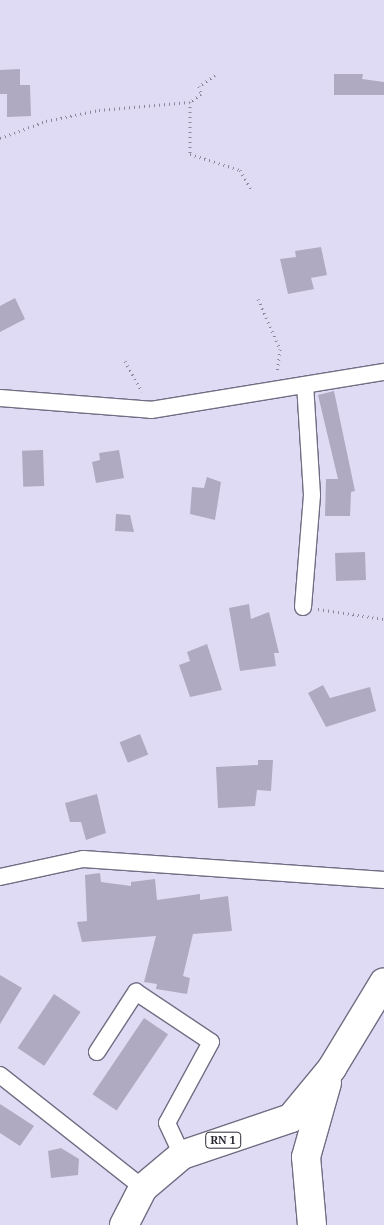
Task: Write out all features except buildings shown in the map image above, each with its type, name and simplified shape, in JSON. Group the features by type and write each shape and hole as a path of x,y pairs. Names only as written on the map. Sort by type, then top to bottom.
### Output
{"highway":[{"name":"RN 1","path":"124,1225 142,1188 182,1155 291,1118 332,1068 380,999"},
{"name":"RN 1","path":"312,1225 306,1158 332,1068"}],"street":[{"path":"0,398 151,410 384,372"},
{"path":"303,607 312,495 305,385"},
{"path":"0,877 83,859 384,880"},
{"path":"97,1052 136,992 211,1042 167,1123 182,1155"},
{"path":"0,1075 142,1188"}],"path":[{"path":"0,138 46,121 99,110 190,102 201,94 199,86 216,75"},
{"path":"190,102 190,154 240,170 252,191"},
{"path":"258,300 280,349 274,390"},
{"path":"126,361 151,410"},
{"path":"303,607 384,619"}]}
